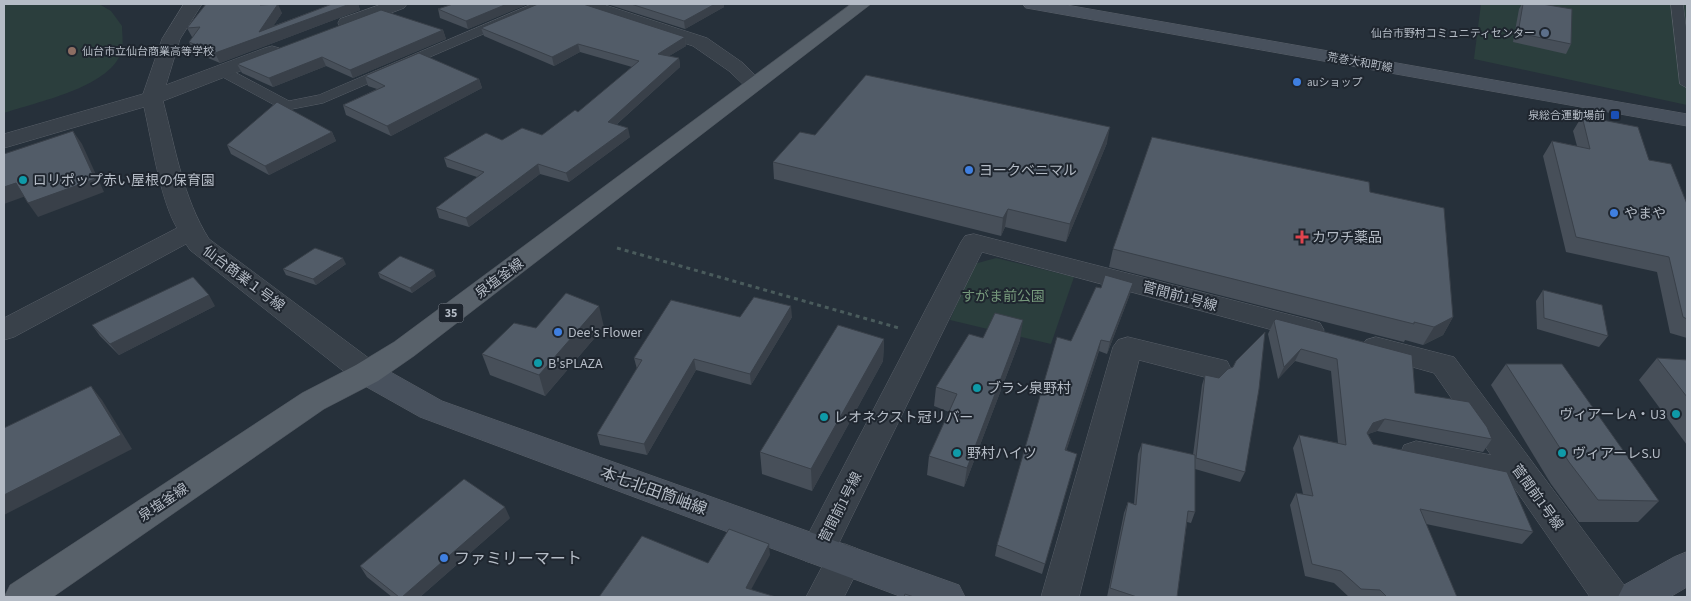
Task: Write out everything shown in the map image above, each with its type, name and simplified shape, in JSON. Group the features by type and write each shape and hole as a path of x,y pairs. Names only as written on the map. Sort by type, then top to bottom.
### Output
{"main road":[{"name":"泉塩釜線","path":"23,597 313,401 367,373 404,349 754,82 862,4"}],"street":[{"path":"152,98 171,39 193,4"},
{"path":"333,28 398,4"},
{"path":"585,4 700,42 754,82"},
{"name":"荒巻大和町線","path":"1032,4 1687,120"},
{"path":"4,141 152,98 287,46"},
{"name":"仙台商業１号線","path":"152,98 184,220 199,244 367,373"},
{"path":"4,330 191,231"},
{"name":"菅間前1号線","path":"825,597 831,555 926,336 974,242 1444,365 1610,597"},
{"path":"1060,597 1128,347 1216,369"},
{"name":"本七北田筒岫線","path":"367,373 431,409 946,597"},
{"path":"1387,448 1523,475"},
{"path":"1637,597 1687,568"}],"lane":[{"path":"222,71 287,106 324,99 542,4"},
{"path":"1677,4 1687,84"}],"path":[{"path":"617,248 926,336"}],"green space":[{"name":"仙台市立仙台商業高等学校","path":"4,4 99,4 111,11 122,26 123,43 121,53 114,65 102,76 87,84 70,92 4,113"},
{"path":"1481,4 1687,4 1687,105 1474,59"},
{"name":"すがま前公園","path":"996,258 1074,277 1051,344 950,320 974,264"}],"building":[{"path":"206,4 278,4 259,32 332,4 350,4 215,53 189,42 200,27 187,28"},
{"path":"453,4 507,4 466,21 438,9"},
{"path":"538,4 583,4 685,37 658,54 679,58 608,122 628,128 566,173 538,164 466,218 436,208 484,172 444,158 486,133 502,140 522,128 542,135 575,110 578,112 639,61 578,44 552,57 481,28"},
{"path":"631,4 715,4 684,21"},
{"name":"仙台市野村コミュニティセンター","path":"1523,4 1542,4 1572,9 1571,44 1518,33"},
{"path":"381,10 443,30 350,70 322,57 269,78 237,64"},
{"path":"419,53 479,79 387,126 343,105 385,86 365,76"},
{"path":"866,75 1110,127 1070,224 1008,209 1003,218 773,162 800,132 815,135"},
{"path":"277,102 332,132 265,166 227,145"},
{"path":"1582,116 1638,127 1649,160 1671,164 1687,204 1687,319 1683,317 1669,257 1576,237 1552,141 1590,149"},
{"path":"73,131 95,179 28,203 16,183 4,187 4,154"},
{"path":"1152,137 1369,182 1370,192 1444,208 1453,317 1434,327 1414,322 1414,324 1113,249"},
{"path":"315,248 343,258 313,279 283,269"},
{"path":"400,256 434,270 410,288 378,273"},
{"path":"1105,275 1133,283 1110,342 1101,340 1065,450 1077,454 1045,564 997,545 1057,337 1071,341 1096,287 1101,288"},
{"path":"193,277 209,295 110,344 92,325"},
{"path":"1543,290 1602,305 1608,336 1544,318"},
{"path":"566,293 599,306 539,375 482,354 514,323 536,328"},
{"path":"754,297 791,306 750,374 694,359 644,444 597,434 642,360 634,358 671,300 740,317"},
{"path":"995,313 1023,320 967,468 929,456 957,394 936,387 969,334 983,338"},
{"path":"1276,319 1412,355 1415,393 1469,402 1487,427 1492,439 1385,419 1373,423 1367,433 1373,444 1507,472 1533,532 1420,509 1457,597 1387,597 1380,590 1361,589 1341,571 1312,564 1296,493 1313,496 1299,435 1346,445 1337,359 1301,349 1284,367 1274,321"},
{"name":"レオネクスト冠リバー","path":"838,325 884,339 811,469 760,452"},
{"path":"1265,332 1259,389 1245,472 1196,458 1205,375 1219,378 1228,369 1233,367 1236,361"},
{"path":"1657,358 1687,360 1687,397"},
{"path":"1506,364 1562,364 1659,501 1598,500 1569,462"},
{"path":"91,386 121,435 4,495 4,428"},
{"path":"1142,443 1195,455 1195,512 1188,511 1177,597 1137,597 1110,588 1128,502 1136,505"},
{"path":"464,479 505,507 402,597 399,597 360,566"},
{"path":"729,529 769,544 746,588 776,597 599,597 642,536 708,563"}],"place":[{"name":"仙台市野村コミュニティセンター","path":"1545,33"},
{"name":"仙台市立仙台商業高等学校","path":"72,51"},
{"name":"auショップ","path":"1297,82"},
{"name":"泉総合運動場前","path":"1615,115"},
{"name":"ヨークベニマル","path":"969,170"},
{"name":"ロリポップ赤い屋根の保育園","path":"23,180"},
{"name":"やまや","path":"1614,213"},
{"name":"カワチ薬品","path":"1302,237"},
{"name":"Dee's Flower","path":"558,332"},
{"name":"B'sPLAZA","path":"538,363"},
{"name":"ブラン泉野村","path":"977,388"},
{"name":"ヴィアーレA・U3","path":"1676,414"},
{"name":"レオネクスト冠リバー","path":"824,417"},
{"name":"野村ハイツ","path":"957,453"},
{"name":"ヴィアーレS.U","path":"1562,453"},
{"name":"ファミリーマート","path":"444,558"}]}
